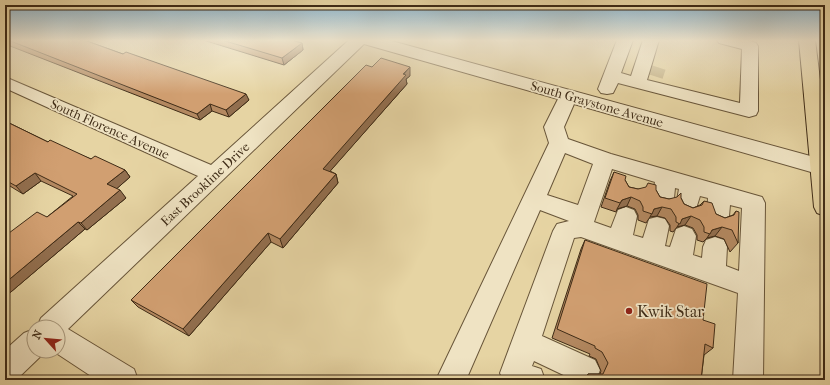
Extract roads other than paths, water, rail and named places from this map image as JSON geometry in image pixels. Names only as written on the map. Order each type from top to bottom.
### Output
[{"type":"main road","points":[[809,58],[823,167],[825,207]]},
{"type":"street","name":"East Brookline Drive","points":[[60,319],[340,58]]},
{"type":"street","name":"South Graystone Avenue","points":[[432,58],[823,167]]},
{"type":"street","points":[[601,105],[618,58]]},
{"type":"street","points":[[649,74],[650,58]]},
{"type":"street","points":[[611,76],[649,74],[749,111],[750,58]]},
{"type":"street","name":"South Florence Avenue","points":[[5,82],[215,175]]},
{"type":"street","points":[[451,380],[559,144],[554,127],[568,96]]},
{"type":"street","points":[[559,144],[606,160],[636,179],[664,188],[689,195],[720,193],[754,203],[748,380]]},
{"type":"street","points":[[523,376],[525,343],[565,231],[583,222],[606,160]]},
{"type":"street","points":[[718,216],[720,193]]},
{"type":"street","points":[[534,199],[620,241],[751,286]]},
{"type":"street","points":[[620,241],[626,216]]},
{"type":"street","points":[[652,252],[657,226]]},
{"type":"street","points":[[680,261],[684,236]]},
{"type":"street","points":[[712,273],[715,247]]},
{"type":"street","points":[[66,343],[123,380]]},
{"type":"street","points":[[525,343],[585,370]]},
{"type":"street","points":[[5,370],[26,350]]},
{"type":"tunnel","points":[[654,76],[657,67]]},
{"type":"place","name":"Kwik Star","points":[[629,311]]}]
